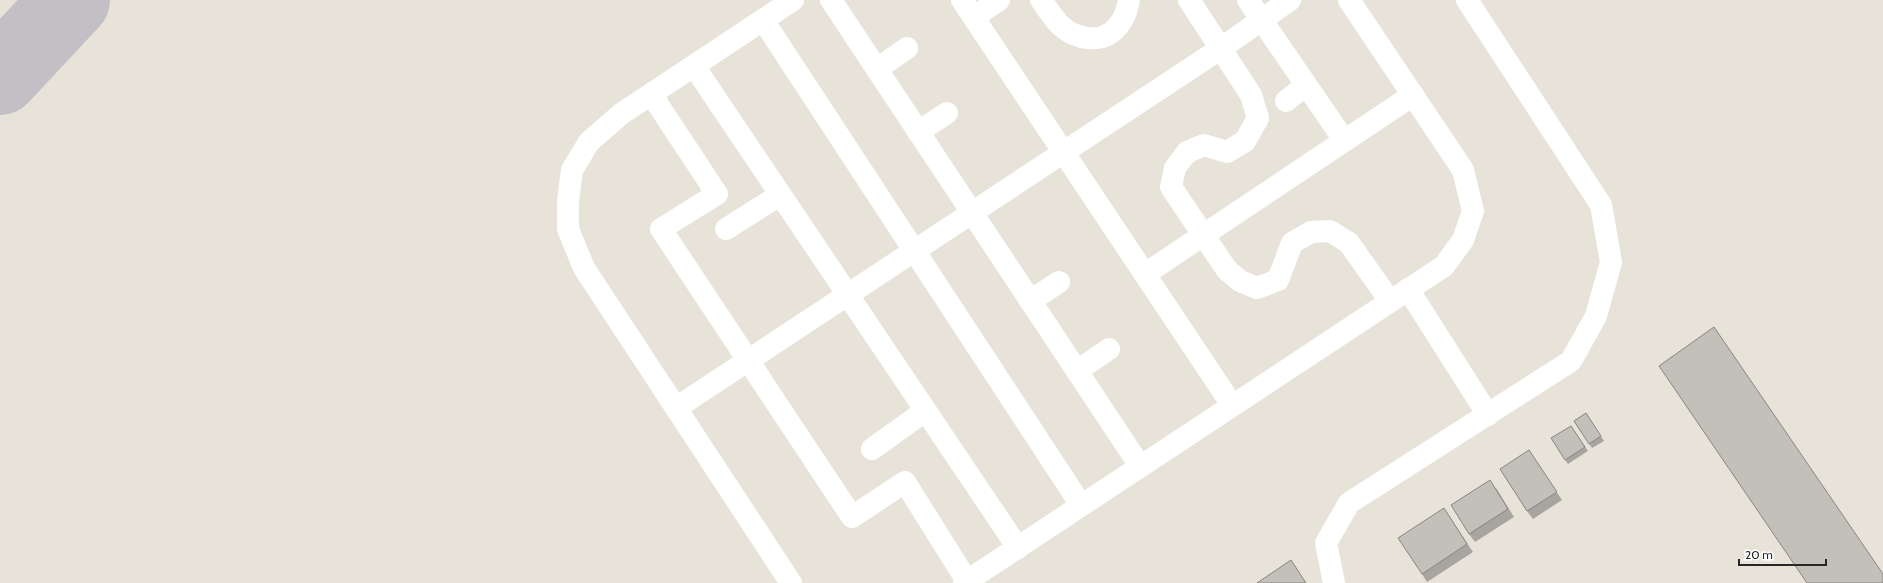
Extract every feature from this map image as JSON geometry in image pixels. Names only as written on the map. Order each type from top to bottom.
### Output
[{"type":"lane","points":[[791,583],[584,268],[568,229],[568,201],[572,170],[589,142],[621,114],[793,0]]},
{"type":"lane","points":[[831,0],[1140,466]]},
{"type":"lane","points":[[999,0],[968,9],[1232,405]]},
{"type":"lane","points":[[1041,0],[1060,26],[1083,39],[1102,38],[1118,27],[1126,14],[1129,0]]},
{"type":"lane","points":[[1189,0],[1251,95],[1258,118],[1245,141],[1227,152],[1204,145],[1186,152],[1175,168],[1171,187],[1227,270],[1240,281],[1257,288],[1278,280],[1292,244],[1311,232],[1330,231],[1349,242],[1399,295],[1488,415]]},
{"type":"lane","points":[[1248,0],[1344,140]]},
{"type":"lane","points":[[676,408],[1220,49],[1290,0]]},
{"type":"lane","points":[[651,94],[717,194],[661,229],[852,517],[905,482],[966,582],[1444,266],[1463,240],[1473,211],[1463,170],[1349,0]]},
{"type":"lane","points":[[1334,583],[1326,542],[1348,503],[1571,361],[1596,316],[1611,262],[1601,205],[1466,0]]},
{"type":"lane","points":[[762,20],[1081,505]]},
{"type":"lane","points":[[877,69],[907,48]]},
{"type":"lane","points":[[694,66],[1018,548]]},
{"type":"lane","points":[[1286,101],[1306,86]]},
{"type":"lane","points":[[1145,274],[1413,94]]},
{"type":"lane","points":[[918,132],[947,113]]},
{"type":"lane","points":[[726,228],[780,195]]},
{"type":"lane","points":[[1030,301],[1059,282]]},
{"type":"lane","points":[[1076,371],[1109,349]]},
{"type":"lane","points":[[872,449],[925,411]]},
{"type":"building","points":[[1714,327],[1883,574],[1883,583],[1807,583],[1659,366]]},
{"type":"building","points":[[1586,413],[1601,436],[1589,444],[1574,421]]},
{"type":"building","points":[[1571,426],[1585,447],[1565,460],[1551,438]]},
{"type":"building","points":[[1529,450],[1557,492],[1527,511],[1500,469]]},
{"type":"building","points":[[1490,480],[1508,509],[1469,534],[1451,505]]},
{"type":"building","points":[[1444,508],[1467,544],[1422,574],[1398,538]]},
{"type":"building","points":[[1291,560],[1306,583],[1257,583]]},
{"type":"taxiway","points":[[0,76],[71,0]]}]
